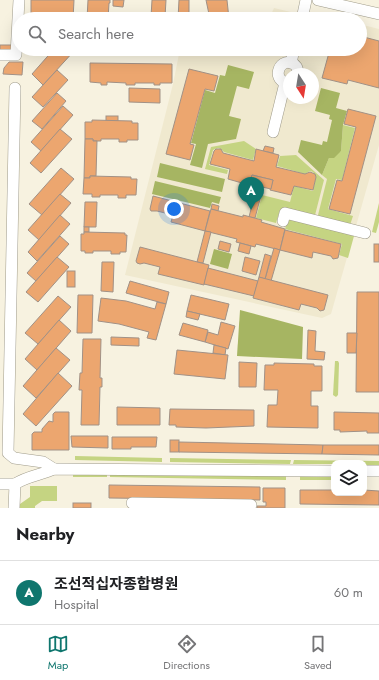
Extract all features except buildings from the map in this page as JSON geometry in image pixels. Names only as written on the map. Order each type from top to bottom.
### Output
[{"type":"street","points":[[18,12],[19,0]]},
{"type":"street","points":[[303,12],[306,0]]},
{"type":"street","points":[[318,0],[379,14]]},
{"type":"street","points":[[0,55],[12,55]]},
{"type":"street","points":[[291,63],[292,56]]},
{"type":"street","points":[[283,81],[280,79],[278,73],[278,70],[282,64],[291,63],[296,68]]},
{"type":"street","points":[[15,88],[8,452],[14,458],[43,462],[54,469]]},
{"type":"street","points":[[273,132],[283,97]]},
{"type":"street","points":[[283,221],[285,213],[365,233]]},
{"type":"street","points":[[0,484],[15,484],[22,479],[44,474],[54,469],[331,471]]},
{"type":"street","points":[[367,471],[379,471]]},
{"type":"street","points":[[14,508],[15,484]]},
{"type":"street","points":[[132,503],[197,506],[251,505]]},
{"type":"shaded area","points":[[274,8],[291,12],[272,12]]},
{"type":"shaded area","points":[[367,26],[379,29],[379,145],[331,314],[322,318],[125,275],[173,84],[179,56],[367,56]]},
{"type":"green space","points":[[228,65],[254,72],[249,89],[237,86],[229,116],[241,119],[236,139],[208,144],[202,168],[190,165],[196,144],[191,143],[205,90],[215,93],[220,75],[225,76]]},
{"type":"green space","points":[[321,88],[340,93],[336,108],[347,111],[343,125],[341,151],[334,158],[329,158],[322,175],[298,152],[301,140],[322,145],[323,141],[327,142],[332,120],[329,119],[330,115],[315,111],[317,104],[319,104]]},
{"type":"green space","points":[[343,125],[355,128],[342,180],[336,179],[328,209],[353,216],[349,228],[317,219],[327,179],[322,175],[329,158],[341,151]]},
{"type":"green space","points":[[244,141],[256,149],[253,160],[224,152],[218,148],[213,150],[209,165],[228,170],[227,174],[205,169],[211,147]]},
{"type":"green space","points":[[296,155],[324,180],[314,219],[280,210],[276,223],[256,218],[262,195],[290,202],[294,186],[313,191],[316,177],[313,172],[310,171],[305,174],[277,166],[280,156]]},
{"type":"green space","points":[[160,163],[225,179],[222,192],[157,177]]},
{"type":"green space","points":[[155,181],[221,197],[219,204],[212,202],[210,208],[152,194]]},
{"type":"green space","points":[[379,203],[379,222],[376,233],[372,232]]},
{"type":"green space","points":[[289,217],[354,236],[348,258],[339,255],[342,244],[285,229]]},
{"type":"green space","points":[[214,249],[232,254],[228,269],[210,264]]},
{"type":"green space","points":[[240,310],[303,327],[302,359],[237,356]]},
{"type":"green space","points":[[335,361],[338,361],[339,363],[338,395],[336,397],[333,395]]},
{"type":"green space","points":[[75,456],[162,458],[162,462],[75,460]]},
{"type":"green space","points":[[170,458],[291,460],[290,464],[170,462]]},
{"type":"green space","points":[[294,460],[331,460],[331,464],[293,464]]},
{"type":"green space","points":[[367,461],[379,461],[379,465],[367,465]]},
{"type":"green space","points":[[73,473],[107,474],[107,477],[73,477]]},
{"type":"green space","points":[[110,474],[286,476],[286,480],[110,477]]},
{"type":"green space","points":[[300,476],[331,477],[331,480],[300,480]]},
{"type":"green space","points":[[30,486],[57,486],[57,501],[42,501],[35,506],[35,508],[20,508],[20,504],[30,497]]},
{"type":"place","name":"조선적십자종합병원","points":[[251,210]]}]
